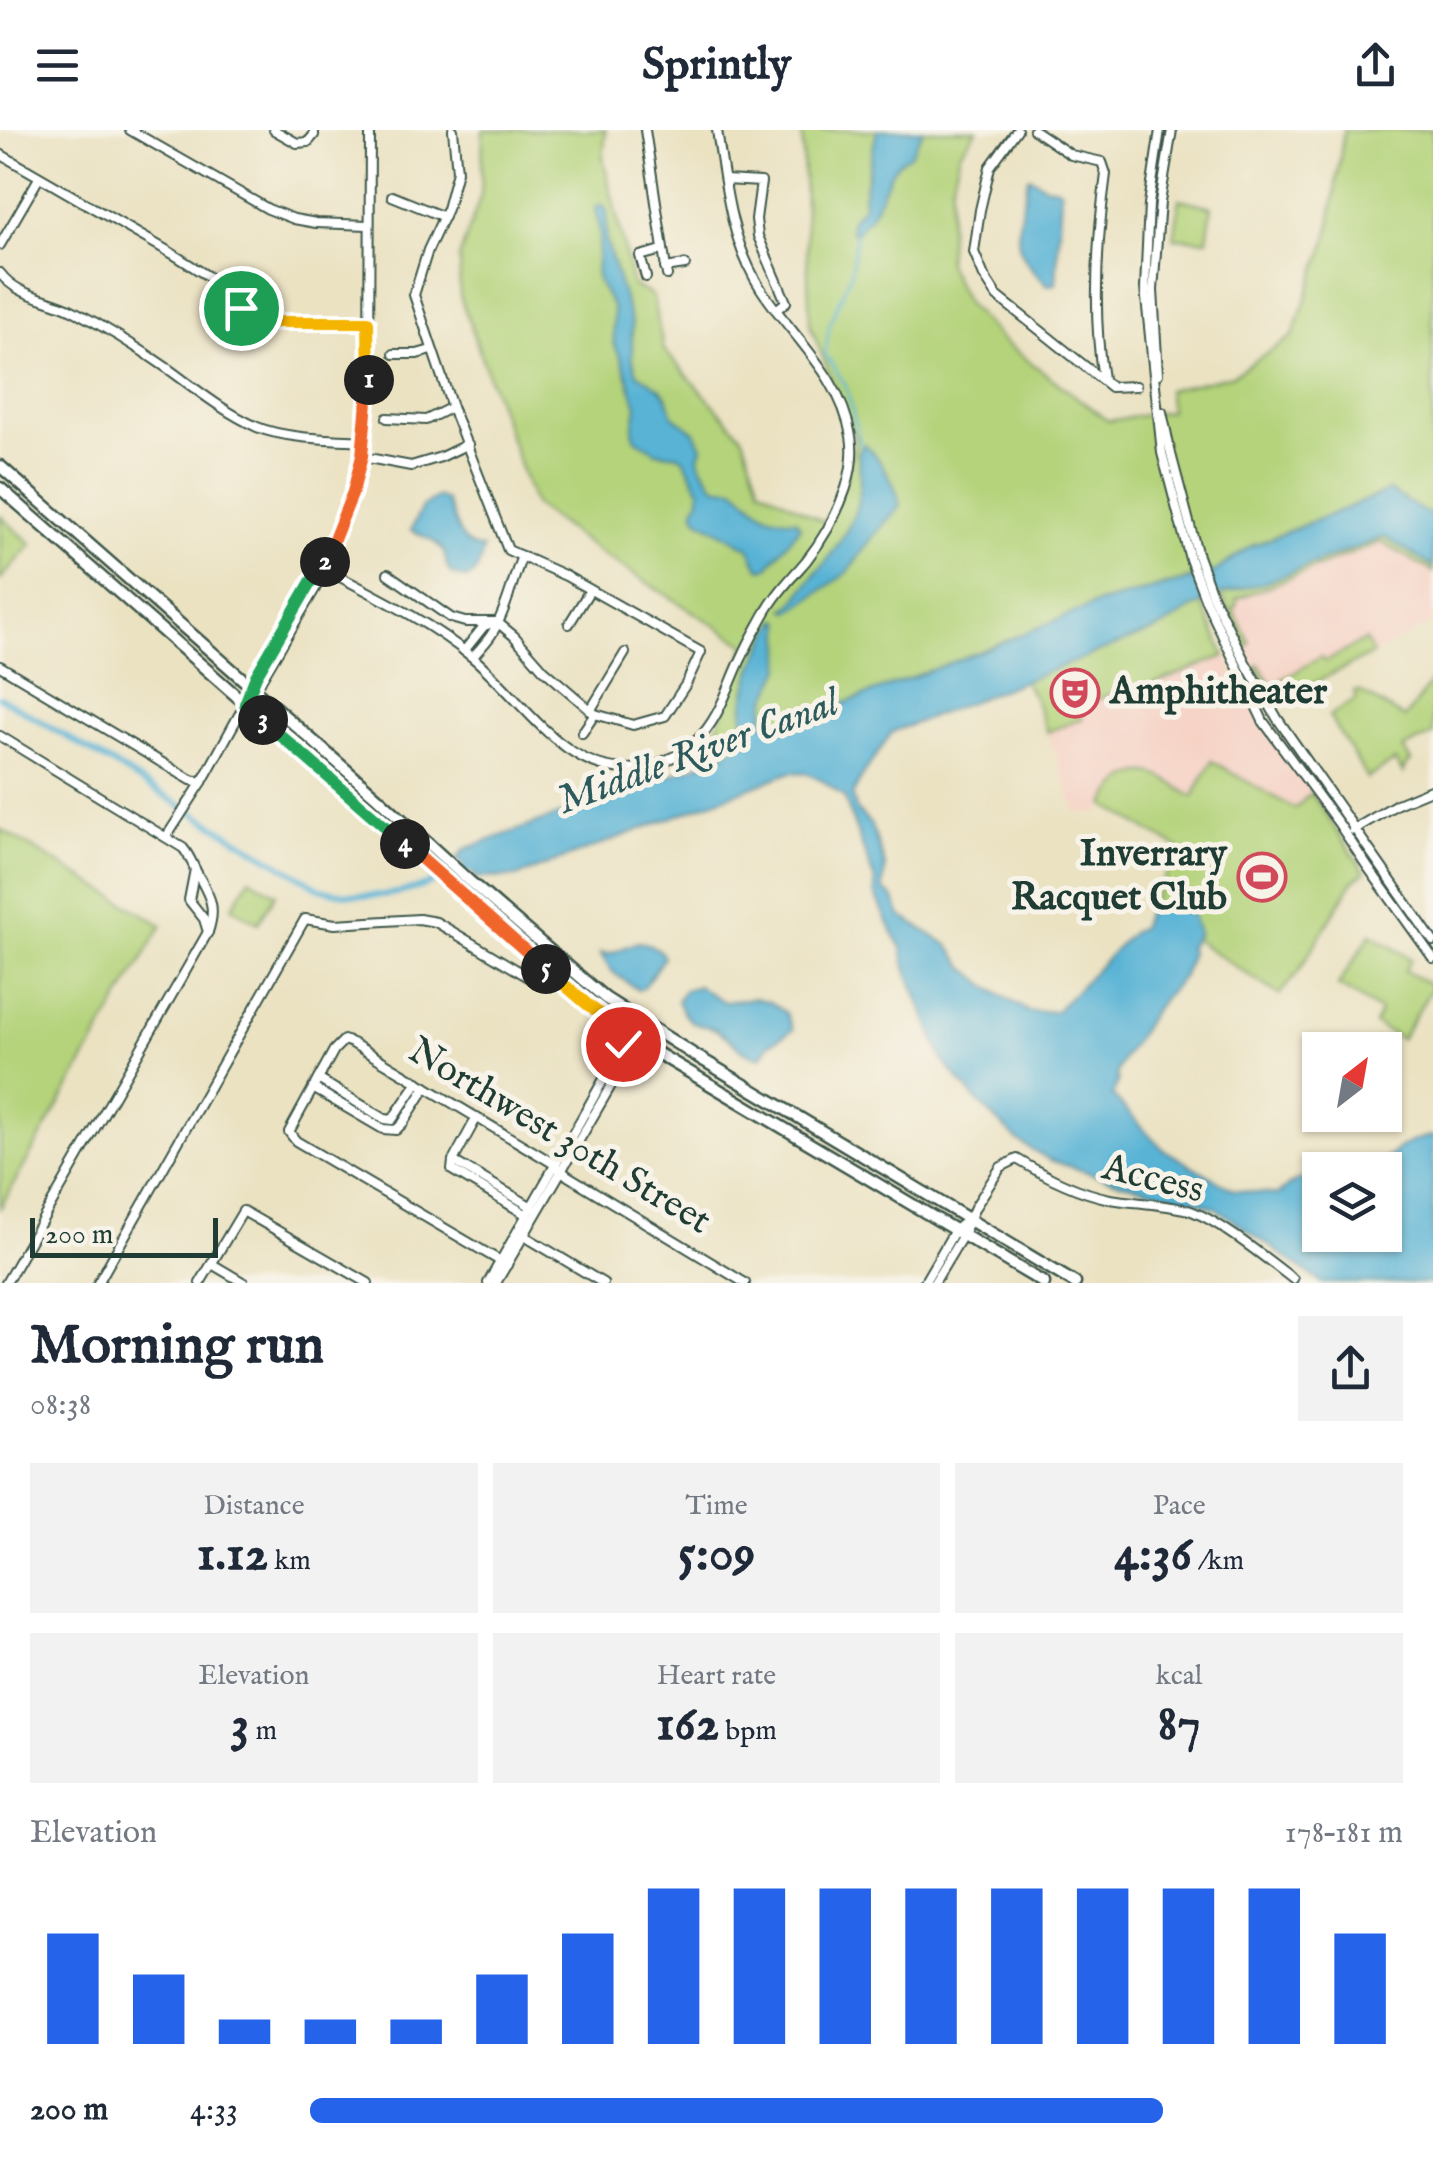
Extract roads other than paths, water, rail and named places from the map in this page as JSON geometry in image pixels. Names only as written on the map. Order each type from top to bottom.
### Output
[{"type":"main road","points":[[0,466],[590,986],[623,1011],[1075,1283]]},
{"type":"main road","points":[[0,485],[22,486]]},
{"type":"main road","points":[[0,485],[588,1005],[633,1038],[1044,1283]]},
{"type":"main road","points":[[98,574],[126,577]]},
{"type":"main road","points":[[112,586],[140,589]]},
{"type":"main road","points":[[349,795],[369,801],[377,797]]},
{"type":"main road","points":[[774,1122],[803,1121]]},
{"type":"main road","points":[[799,1138],[804,1132],[821,1132]]},
{"type":"street","points":[[130,130],[268,209],[316,223],[368,225]]},
{"type":"street","points":[[274,130],[297,143],[308,142],[314,130]]},
{"type":"street","points":[[167,836],[202,782],[256,676],[322,568],[353,492],[362,456],[369,382],[370,130]]},
{"type":"street","points":[[388,574],[451,618],[498,622],[592,712],[633,725],[665,716],[701,652],[508,550],[414,295],[444,216],[456,171],[453,130]]},
{"type":"street","points":[[644,130],[666,271],[685,265]]},
{"type":"street","points":[[322,568],[406,612],[473,657],[554,736],[585,760],[606,766],[642,768],[683,753],[700,738],[713,720],[770,604],[836,516],[850,470],[852,439],[844,408],[822,366],[776,310],[746,263],[735,231],[717,130]]},
{"type":"street","points":[[1017,130],[990,168],[980,210],[974,252],[984,276],[997,296],[1111,387],[1136,386]]},
{"type":"street","points":[[1034,130],[1071,154],[1102,162],[1106,174],[1097,278],[1099,356],[1104,379]]},
{"type":"street","points":[[1160,130],[1149,204],[1144,288],[1162,453],[1176,515],[1210,599],[1277,718],[1433,958]]},
{"type":"street","points":[[1172,130],[1160,202],[1153,290],[1164,423],[1200,574]]},
{"type":"street","points":[[0,154],[218,282],[241,308],[271,322],[368,322]]},
{"type":"street","points":[[0,245],[39,178]]},
{"type":"street","points":[[725,180],[761,182],[758,236],[786,302],[776,310]]},
{"type":"street","points":[[392,196],[444,216]]},
{"type":"street","points":[[646,278],[640,256],[662,250]]},
{"type":"street","points":[[0,273],[8,283],[30,295],[53,301],[111,331],[228,412],[262,429],[364,441]]},
{"type":"street","points":[[394,354],[432,350]]},
{"type":"street","points":[[1080,361],[1099,356]]},
{"type":"street","points":[[388,418],[426,420],[452,406]]},
{"type":"street","points":[[362,456],[410,466],[468,444]]},
{"type":"street","points":[[473,657],[494,632],[522,556]]},
{"type":"street","points":[[569,624],[590,590]]},
{"type":"street","points":[[464,651],[484,626],[498,622]]},
{"type":"street","points":[[582,733],[625,653]]},
{"type":"street","points":[[0,666],[191,780],[202,782]]},
{"type":"street","points":[[0,736],[183,848],[208,890],[213,916],[208,932],[6,1283]]},
{"type":"street","points":[[1350,832],[1397,804],[1433,789]]},
{"type":"street","points":[[1350,832],[1433,941]]},
{"type":"street","points":[[195,870],[189,900],[204,919],[208,932]]},
{"type":"street","points":[[191,889],[198,906],[210,900]]},
{"type":"street","points":[[98,1283],[305,919],[336,924],[436,922],[542,985]]},
{"type":"street","points":[[500,960],[514,940]]},
{"type":"street","points":[[488,1283],[521,1234],[633,1038]]},
{"type":"street","name":"Northwest 30th Street","points":[[316,1084],[334,1050],[344,1040],[352,1043],[746,1283]]},
{"type":"street","points":[[422,1084],[403,1123],[383,1128],[316,1084],[289,1132],[296,1141],[503,1263]]},
{"type":"street","points":[[476,1117],[453,1161],[530,1211]]},
{"type":"street","name":"Access","points":[[968,1219],[1001,1166],[1017,1159],[1044,1176],[1108,1198],[1191,1211],[1212,1221],[1290,1282]]},
{"type":"street","points":[[521,1234],[530,1211],[558,1168]]},
{"type":"street","points":[[200,1283],[243,1211],[368,1283]]},
{"type":"street","points":[[927,1282],[968,1219]]},
{"type":"street","points":[[521,1234],[603,1283]]},
{"type":"street","points":[[496,1283],[503,1263]]},
{"type":"street","points":[[212,1264],[244,1283]]},
{"type":"street","points":[[346,1283],[352,1273]]},
{"type":"water","points":[[877,130],[923,130],[911,154],[892,171],[871,215],[856,233],[851,232],[852,219],[864,203]]},
{"type":"water","points":[[1031,177],[1061,191],[1056,284],[1048,285],[1034,271],[1020,248],[1019,224]]},
{"type":"water","points":[[599,205],[607,211],[606,240],[632,325],[632,357],[637,373],[661,389],[673,416],[695,432],[702,447],[701,465],[713,484],[734,488],[766,514],[796,520],[800,527],[768,567],[762,569],[749,548],[698,519],[694,511],[700,490],[684,459],[656,452],[636,439],[633,431],[637,406],[614,345],[613,308],[596,271]]},
{"type":"water","points":[[865,444],[887,473],[900,506],[847,573],[790,612],[786,609],[822,567],[854,514],[860,487],[858,452]]},
{"type":"water","points":[[1389,491],[1433,517],[1433,567],[1384,537],[1263,583],[1212,597],[1158,629],[892,732],[852,796],[856,809],[871,825],[885,865],[883,889],[893,897],[901,916],[948,945],[965,967],[991,989],[1029,1012],[1056,1011],[1141,927],[1147,911],[1180,905],[1192,915],[1198,933],[1188,948],[1191,953],[1183,976],[1153,1011],[1123,1059],[1112,1095],[1163,1149],[1234,1190],[1277,1195],[1302,1180],[1302,1252],[1402,1252],[1402,1152],[1395,1152],[1433,1136],[1433,1283],[1322,1283],[1216,1208],[1050,1160],[1018,1141],[944,1062],[906,968],[902,948],[875,893],[875,881],[844,797],[806,773],[791,772],[516,877],[478,878],[457,859],[465,849],[717,758],[741,744],[746,738],[744,707],[750,676],[778,619],[782,621],[782,668],[765,703],[763,722],[771,728],[780,728],[1096,604],[1204,576],[1249,547]]},
{"type":"water","points":[[438,497],[446,500],[468,544],[483,548],[479,565],[467,579],[451,573],[444,551],[433,541],[411,530],[422,507]]},
{"type":"water","points":[[638,942],[653,946],[664,957],[638,990],[611,971],[600,953],[609,954]]},
{"type":"water","points":[[698,986],[724,1002],[754,998],[770,1002],[786,1013],[793,1030],[769,1044],[761,1057],[747,1053],[720,1032],[696,1024],[684,1014],[677,1001],[684,990]]},
{"type":"waterway","points":[[856,233],[851,273],[830,323],[825,354],[846,386],[861,446]]},
{"type":"waterway","name":"Middle River Canal","points":[[0,697],[319,888],[362,896],[381,895],[417,888],[475,867]]},
{"type":"place","name":"Amphitheater","points":[[1075,693]]},
{"type":"place","name":"Inverrary Racquet Club","points":[[1262,877]]}]
